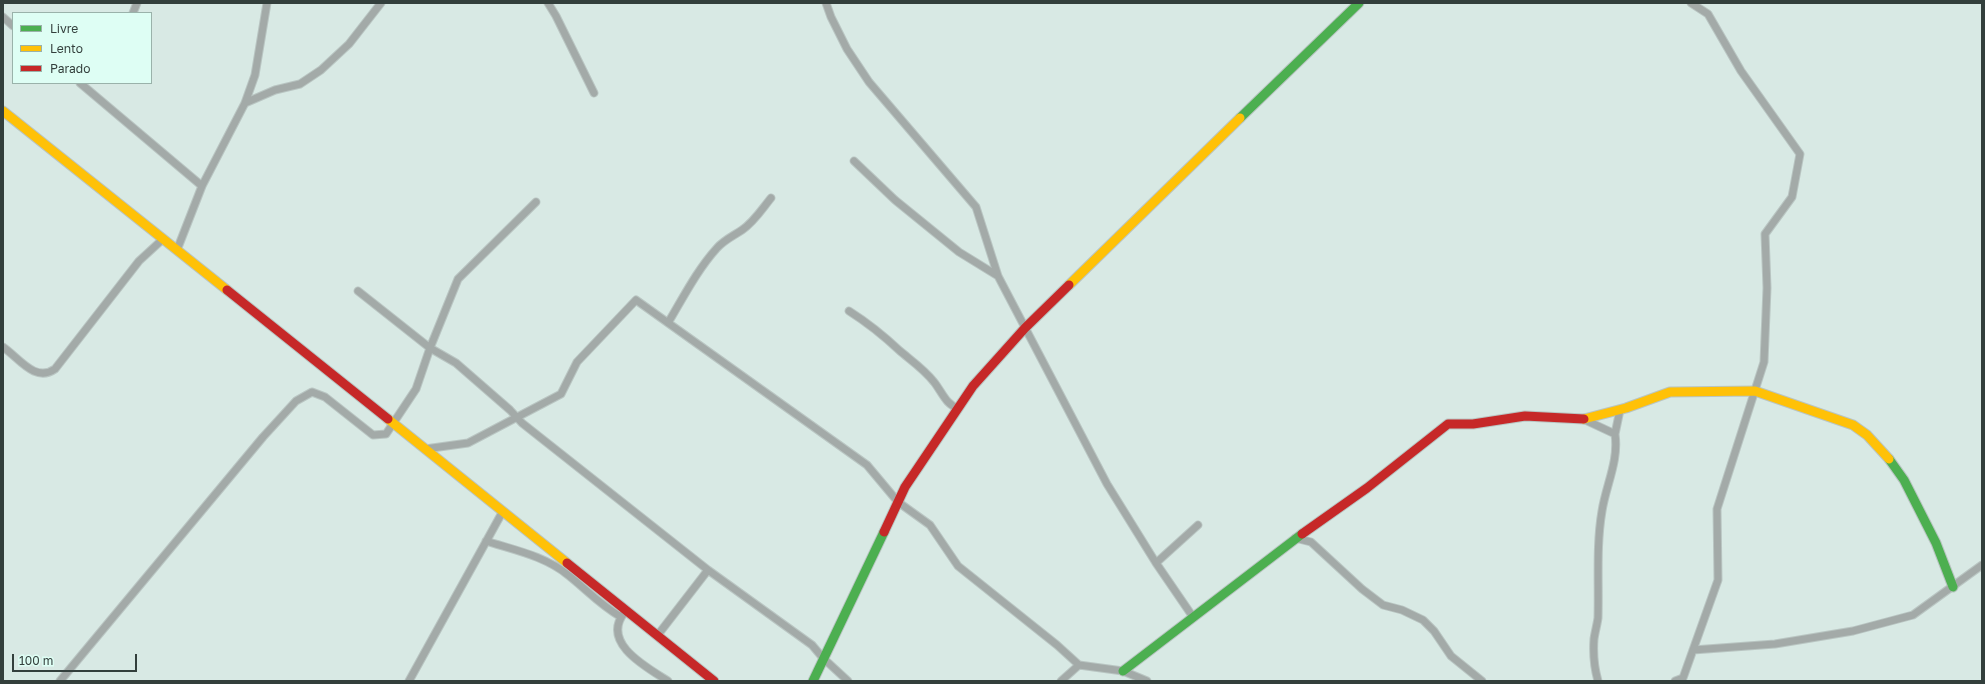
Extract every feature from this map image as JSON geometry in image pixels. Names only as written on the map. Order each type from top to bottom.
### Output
[{"type":"main road","points":[[813,681],[905,486],[973,386],[1025,328],[1359,3]]},
{"type":"main road","points":[[3,111],[503,511],[623,614],[657,636],[714,681]]},
{"type":"main road","points":[[1123,671],[1295,538],[1349,499],[1367,488],[1448,424],[1473,424],[1525,416],[1583,419],[1620,410],[1670,392],[1755,391],[1853,425],[1867,435],[1893,463],[1904,480],[1936,543],[1953,587]]},
{"type":"street","points":[[177,250],[202,186],[245,103],[255,75],[267,3]]},
{"type":"street","points":[[245,103],[275,90],[300,84],[321,70],[349,44],[381,3]]},
{"type":"street","points":[[548,3],[556,16],[594,93]]},
{"type":"street","points":[[826,3],[831,17],[847,49],[869,82],[976,207],[998,276],[1107,484],[1156,563],[1194,617]]},
{"type":"street","points":[[1675,681],[1682,680],[1718,580],[1718,509],[1764,362],[1767,288],[1766,234],[1792,197],[1800,154],[1741,71],[1708,14],[1691,3]]},
{"type":"street","points":[[3,18],[12,25]]},
{"type":"street","points":[[88,86],[202,186]]},
{"type":"street","points":[[854,162],[895,200],[958,252],[998,276]]},
{"type":"street","points":[[668,323],[698,273],[717,248],[727,238],[742,230],[752,221],[771,198]]},
{"type":"street","points":[[60,681],[263,437],[296,401],[312,392],[325,396],[373,435],[386,434],[416,389],[430,348],[458,279],[536,202]]},
{"type":"street","points":[[3,347],[33,371],[40,374],[48,374],[55,369],[140,261],[163,239]]},
{"type":"street","points":[[358,290],[430,348],[456,363],[522,423],[708,570],[812,646],[848,681]]},
{"type":"street","points":[[425,449],[468,444],[561,394],[577,362],[636,300],[867,465],[898,502],[930,525],[958,566],[1079,665],[1123,671],[1147,681]]},
{"type":"street","points":[[849,311],[882,334],[916,364],[933,380],[952,407],[958,408]]},
{"type":"street","points":[[1598,681],[1594,661],[1594,647],[1598,620],[1599,534],[1605,497],[1613,470],[1620,410]]},
{"type":"street","points":[[1583,419],[1616,434]]},
{"type":"street","points":[[409,681],[503,511]]},
{"type":"street","points":[[1156,563],[1198,525]]},
{"type":"street","points":[[1295,538],[1311,542],[1362,589],[1383,605],[1402,610],[1423,620],[1434,631],[1451,656],[1482,681]]},
{"type":"street","points":[[486,542],[540,557],[568,574],[605,608],[623,614],[617,622],[617,638],[635,660],[668,681]]},
{"type":"street","points":[[1693,650],[1774,644],[1853,631],[1913,616],[1953,587],[1960,579],[1982,565]]},
{"type":"street","points":[[657,636],[708,570]]},
{"type":"street","points":[[1061,681],[1079,665]]},
{"type":"traffic: fast","points":[[1240,118],[1359,3]]},
{"type":"traffic: fast","points":[[1889,459],[1904,480],[1936,543],[1953,587]]},
{"type":"traffic: fast","points":[[813,681],[884,532]]},
{"type":"traffic: fast","points":[[1123,671],[1302,534]]},
{"type":"traffic: slow","points":[[3,111],[227,290]]},
{"type":"traffic: slow","points":[[1069,285],[1240,118]]},
{"type":"traffic: slow","points":[[1584,419],[1626,408],[1670,392],[1755,391],[1853,425],[1867,435],[1889,459]]},
{"type":"traffic: slow","points":[[388,419],[567,563]]},
{"type":"traffic: jam","points":[[884,532],[905,487],[973,386],[1025,328],[1069,285]]},
{"type":"traffic: jam","points":[[227,290],[388,419]]},
{"type":"traffic: jam","points":[[1302,534],[1367,488],[1448,424],[1473,424],[1525,416],[1584,419]]},
{"type":"traffic: jam","points":[[567,563],[714,681]]}]
